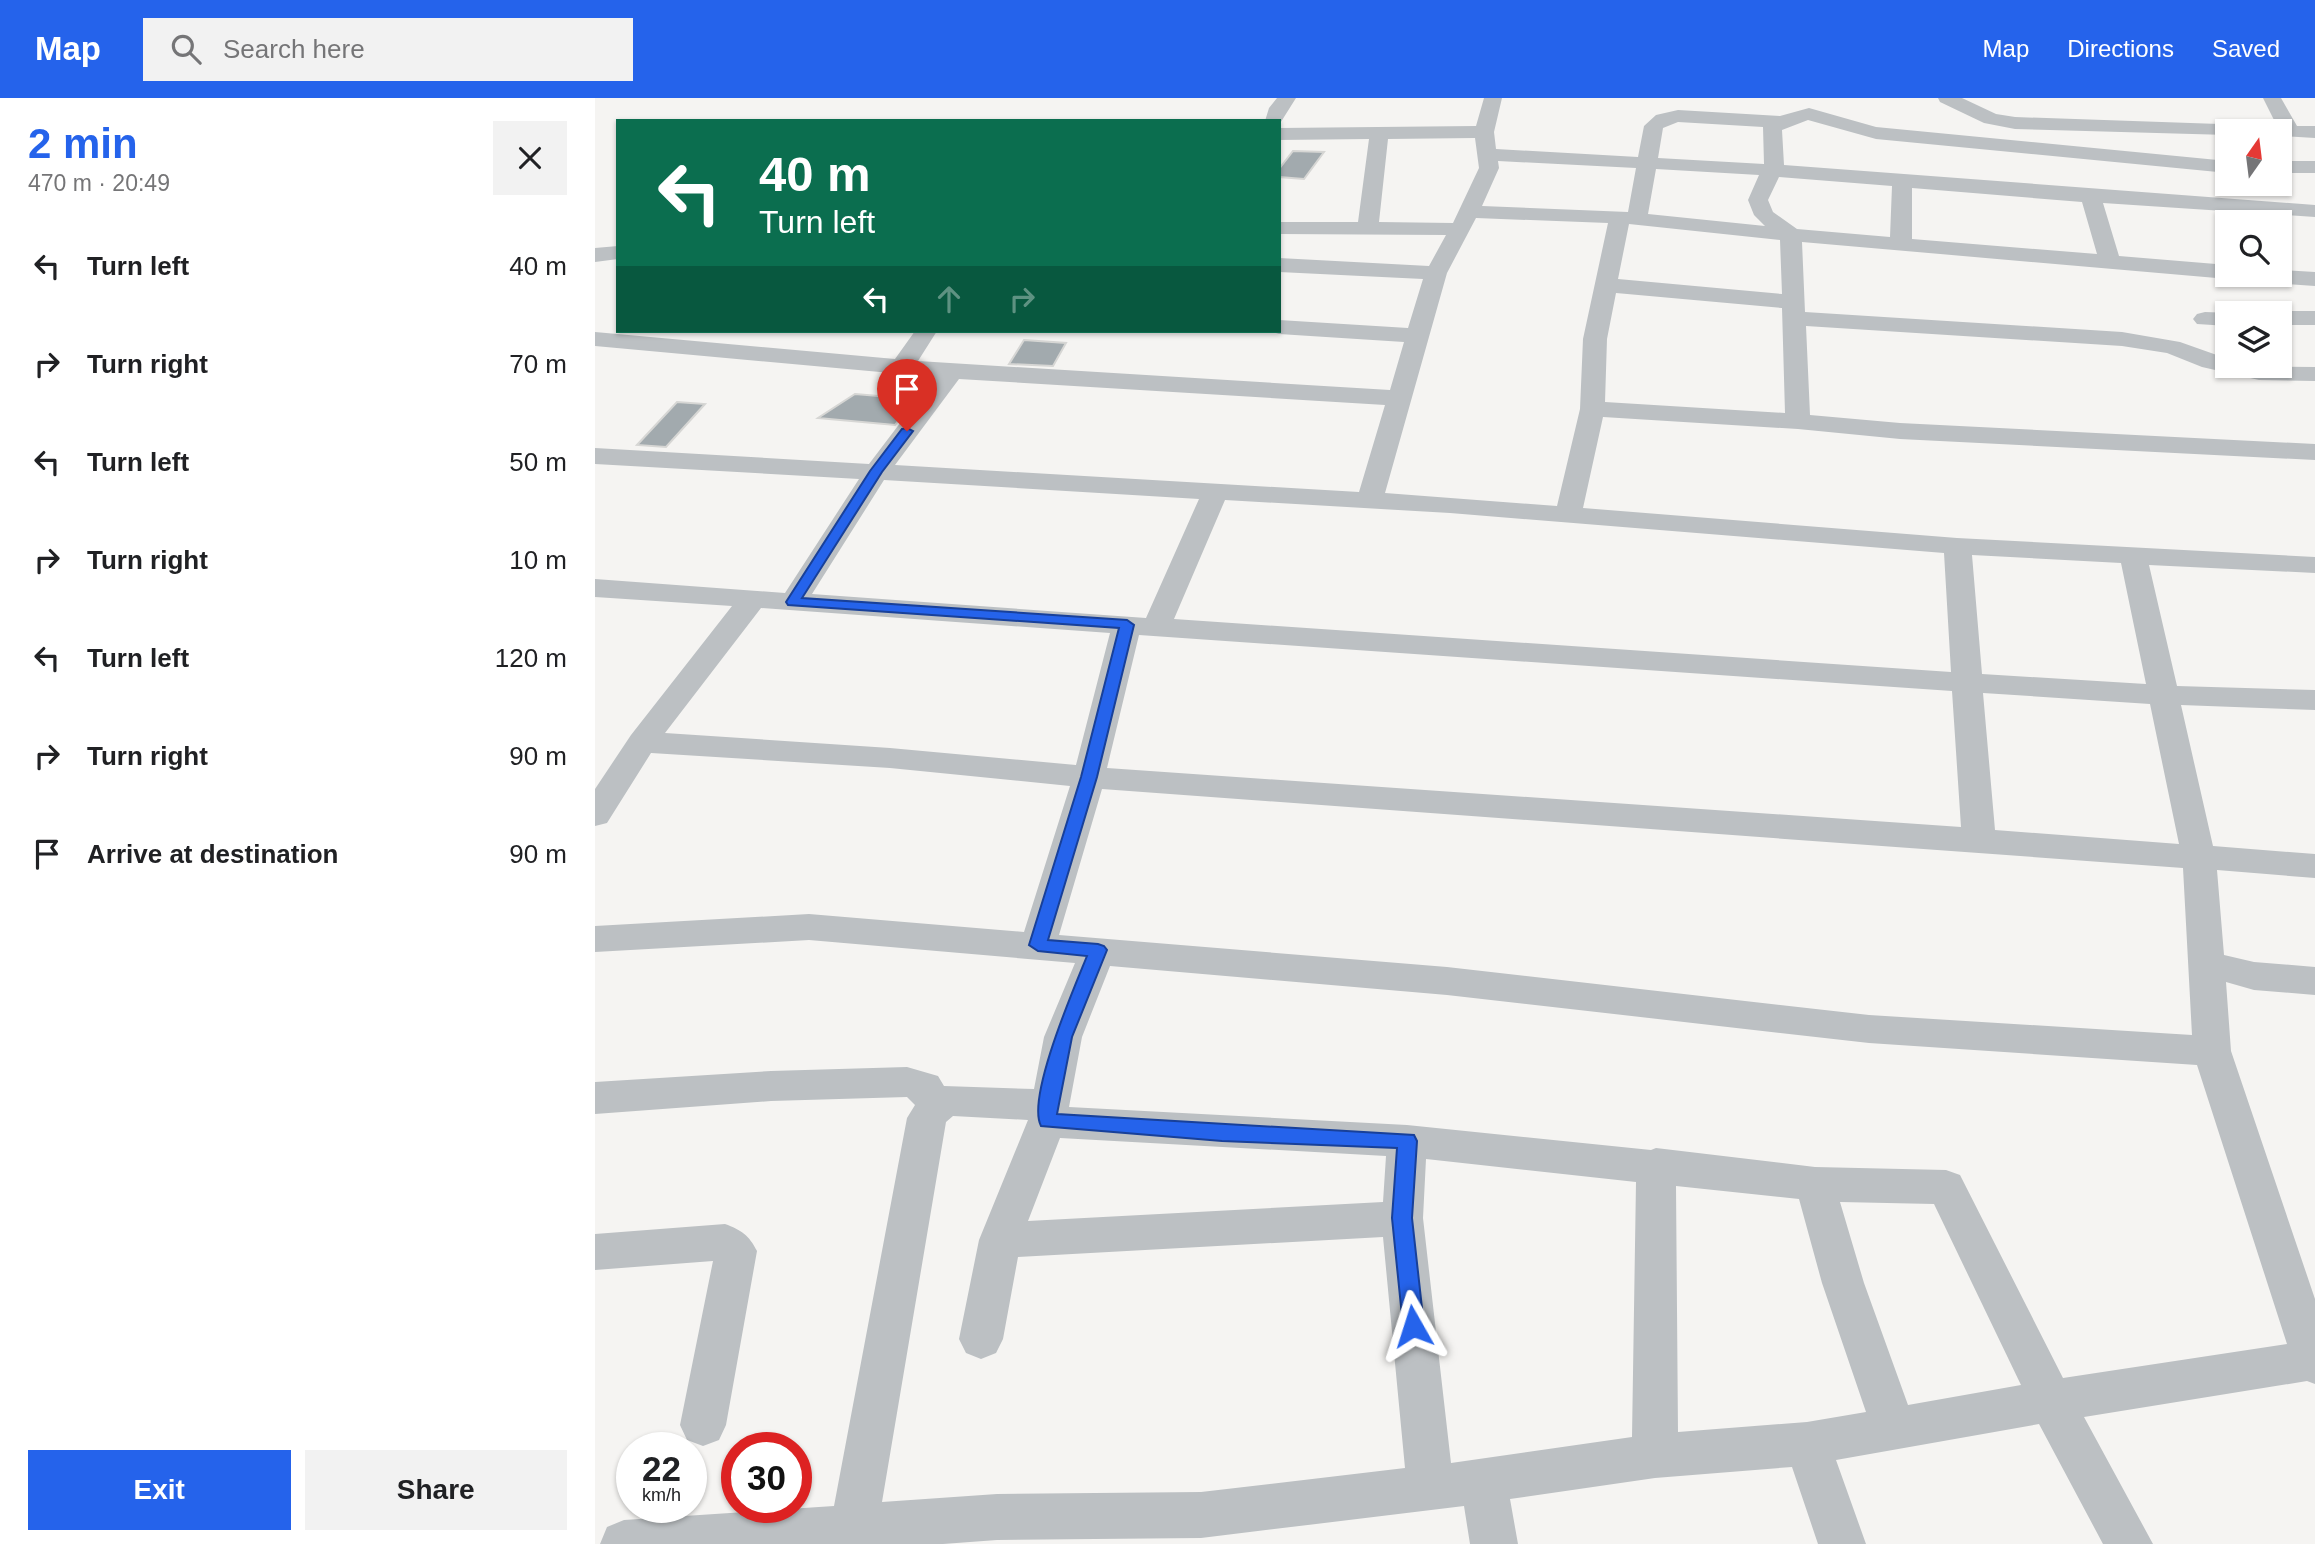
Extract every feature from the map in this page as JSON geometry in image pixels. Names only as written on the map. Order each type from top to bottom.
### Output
[{"type":"street","points":[[1275,119],[1278,108],[1287,98]]},
{"type":"street","points":[[1370,500],[1436,273],[1489,168],[1483,132],[1493,98]]},
{"type":"street","points":[[1947,98],[1991,119],[2015,123],[2215,129]]},
{"type":"street","points":[[2272,98],[2285,119]]},
{"type":"street","points":[[1791,235],[1764,215],[1758,200],[1775,162],[1772,128],[1810,106],[1847,127],[1876,133],[2215,166]]},
{"type":"street","points":[[1567,515],[1592,409],[1595,339],[1605,285],[1647,163],[1654,126],[1663,119],[1678,116],[1781,122]]},
{"type":"street","points":[[2293,131],[2315,132]]},
{"type":"street","points":[[1281,134],[1483,132]]},
{"type":"street","points":[[1368,228],[1379,133]]},
{"type":"street","points":[[2063,152],[2110,261]]},
{"type":"street","points":[[1487,154],[1771,170],[2084,196],[2315,211]]},
{"type":"street","points":[[2293,167],[2315,167]]},
{"type":"street","points":[[1901,243],[1902,181]]},
{"type":"street","points":[[2249,196],[2254,208]]},
{"type":"street","points":[[1281,228],[1368,228],[1465,220],[1629,218],[1791,235],[2215,271]]},
{"type":"street","points":[[1791,235],[1798,421]]},
{"type":"street","points":[[595,254],[616,252]]},
{"type":"street","points":[[1281,265],[1436,273]]},
{"type":"street","points":[[2292,277],[2315,279]]},
{"type":"street","points":[[1605,285],[1795,310],[2172,346],[2210,362],[2259,373],[2315,374]]},
{"type":"street","points":[[2292,318],[2315,318]]},
{"type":"street","points":[[1281,327],[1419,336]]},
{"type":"street","points":[[902,366],[925,333]]},
{"type":"street","points":[[595,339],[952,371],[1399,398]]},
{"type":"street","points":[[793,602],[877,471],[952,371]]},
{"type":"street","points":[[1592,409],[1798,421],[1900,431],[2315,452]]},
{"type":"street","points":[[601,463],[877,471],[1370,500],[1957,546],[2315,565]]},
{"type":"street","points":[[1038,945],[1089,777],[1142,626],[1216,491]]},
{"type":"street","points":[[1957,546],[1979,841]]},
{"type":"street","points":[[650,1543],[854,1527],[995,1530],[1201,1515],[1430,1488],[1655,1456],[1807,1444],[2051,1401],[2314,1361],[2212,1051],[2199,858],[2133,556]]},
{"type":"street","points":[[595,588],[2164,695],[2315,700]]},
{"type":"street","points":[[595,815],[642,742],[753,599]]},
{"type":"street","points":[[642,742],[890,758],[1089,777],[2315,866]]},
{"type":"street","points":[[595,939],[809,927],[1447,981],[1869,1029],[2212,1051]]},
{"type":"street","points":[[981,1339],[1000,1240],[1048,1113],[1063,1037],[1098,950]]},
{"type":"street","points":[[2206,964],[2254,976],[2314,982]]},
{"type":"street","points":[[595,1098],[771,1086],[907,1082],[924,1087],[936,1106]]},
{"type":"street","points":[[854,1527],[927,1118],[936,1106],[950,1100],[1222,1133],[1407,1141],[1656,1165],[1815,1184],[1946,1186],[2051,1401],[2129,1544]]},
{"type":"street","points":[[1407,1141],[1402,1218],[1430,1488]]},
{"type":"street","points":[[1655,1456],[1656,1165]]},
{"type":"street","points":[[1815,1184],[1843,1283],[1894,1429]]},
{"type":"street","points":[[1000,1240],[1402,1218]]},
{"type":"street","points":[[595,1252],[725,1242],[736,1251],[703,1425]]},
{"type":"street","points":[[1807,1444],[1842,1544]]},
{"type":"street","points":[[1483,1481],[1494,1544]]},
{"type":"building","points":[[1293,151],[1324,152],[1304,179],[1281,177],[1281,166]]},
{"type":"building","points":[[1024,340],[1066,343],[1053,366],[1009,364]]},
{"type":"building","points":[[855,394],[915,399],[895,425],[818,418]]},
{"type":"building","points":[[677,402],[705,404],[666,447],[637,445]]},
{"type":"route","points":[[907,431],[877,471],[793,602],[1127,625],[1089,777],[1038,945],[1098,950],[1063,1037],[1047,1121],[1222,1133],[1407,1141],[1402,1218],[1413,1326]]}]
